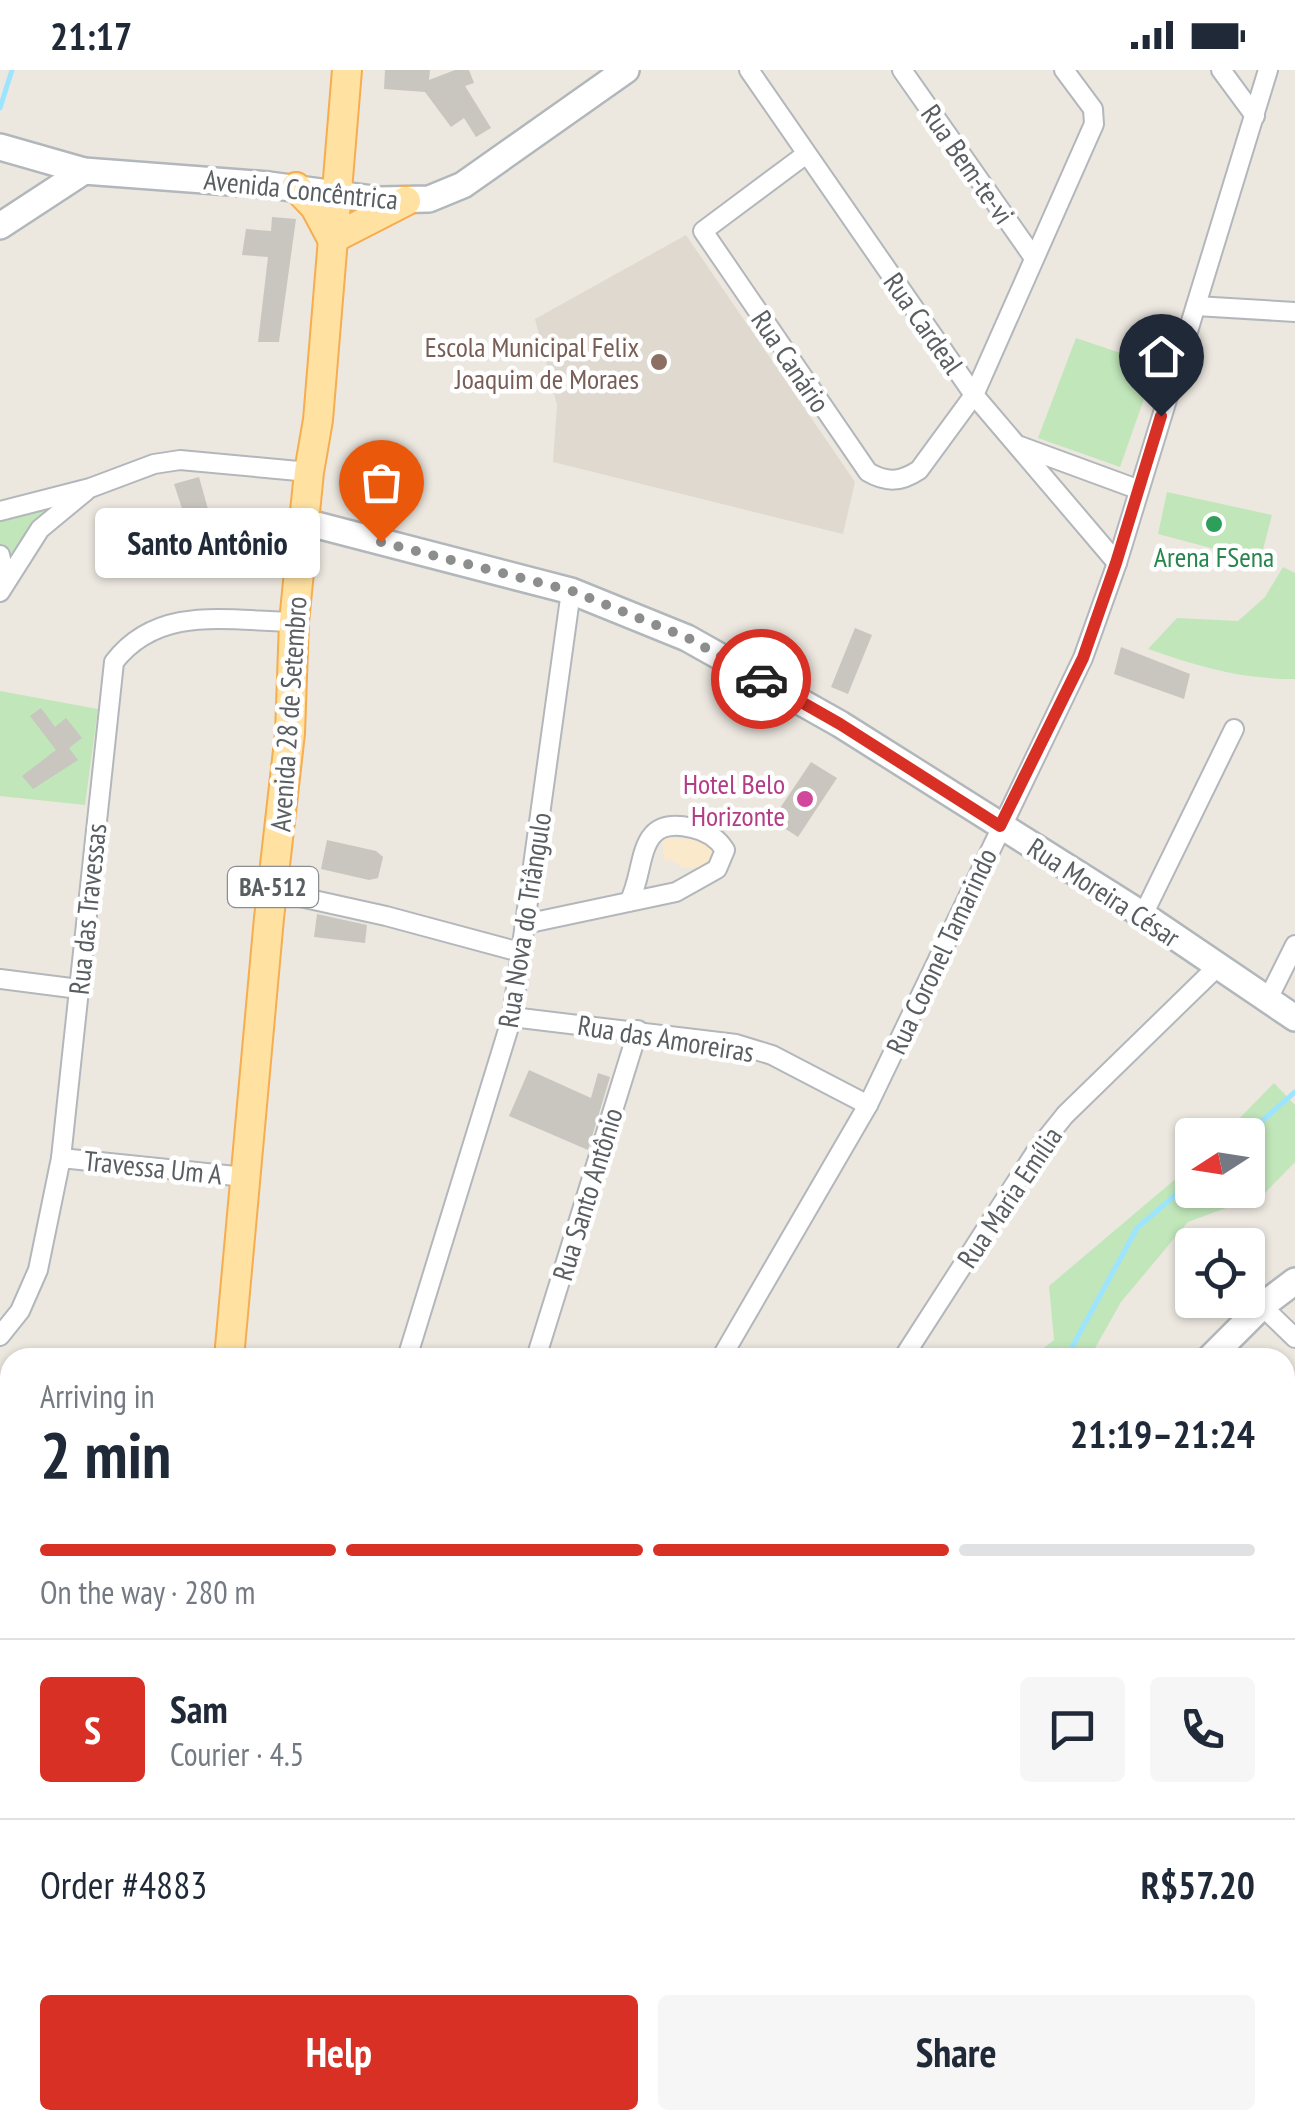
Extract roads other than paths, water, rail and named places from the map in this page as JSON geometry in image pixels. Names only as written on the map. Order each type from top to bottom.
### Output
[{"type":"main road","name":"Avenida 28 de Setembro","points":[[230,1348],[290,732],[294,622],[308,472],[318,420],[347,70]]},
{"type":"main road","points":[[296,187],[315,207],[332,240],[406,202]]},
{"type":"street","name":"Avenida Concêntrica","points":[[0,147],[84,171],[296,187],[406,202],[429,199],[463,186],[626,70]]},
{"type":"street","name":"Rua Cardeal","points":[[749,70],[974,396],[1116,563]]},
{"type":"street","name":"Rua Bem-te-vi","points":[[902,70],[1034,258]]},
{"type":"street","points":[[974,396],[1094,124],[1092,109],[1064,70]]},
{"type":"street","points":[[1221,70],[1256,116]]},
{"type":"street","name":"Rua Coronel Tamarindo","points":[[728,1348],[868,1105],[1083,658],[1268,70]]},
{"type":"street","name":"Rua Canário","points":[[806,155],[703,231],[868,472],[894,482],[919,470],[974,396]]},
{"type":"street","points":[[0,226],[84,171]]},
{"type":"street","points":[[1196,306],[1295,312]]},
{"type":"street","points":[[1017,444],[1137,489]]},
{"type":"street","points":[[0,511],[90,488],[154,464],[180,460],[308,472]]},
{"type":"street","points":[[3,586],[40,529],[90,488]]},
{"type":"street","name":"Rua Moreira César","points":[[305,522],[572,591],[688,638],[840,724],[1143,915],[1295,1018]]},
{"type":"street","points":[[0,555],[3,586]]},
{"type":"street","name":"Rua Nova do Triângulo","points":[[411,1348],[512,1017],[572,591]]},
{"type":"street","name":"Rua das Travessas","points":[[0,1336],[20,1312],[38,1270],[61,1158],[114,662],[128,644],[167,623],[294,622]]},
{"type":"street","points":[[1143,915],[1234,728]]},
{"type":"street","points":[[525,924],[629,902],[676,892],[707,876],[723,859],[725,850],[718,839],[687,826],[659,830],[648,836],[644,844],[636,890],[629,902]]},
{"type":"street","points":[[273,891],[520,952]]},
{"type":"street","points":[[1268,999],[1295,945]]},
{"type":"street","name":"Rua Maria Emília","points":[[908,1348],[1037,1150],[1066,1115],[1218,966]]},
{"type":"street","points":[[0,979],[79,989]]},
{"type":"street","name":"Rua das Amoreiras","points":[[512,1017],[736,1044],[772,1055],[868,1105]]},
{"type":"street","name":"Rua Santo Antônio","points":[[539,1348],[638,1030]]},
{"type":"street","name":"Travessa Um A","points":[[61,1158],[245,1177]]},
{"type":"street","points":[[1265,1304],[1295,1281]]},
{"type":"street","points":[[1265,1309],[1295,1338]]},
{"type":"street","points":[[1220,1348],[1250,1318]]},
{"type":"waterway","points":[[0,108],[12,70]]},
{"type":"waterway","points":[[1265,1118],[1295,1092]]},
{"type":"waterway","points":[[1071,1348],[1137,1228],[1175,1196]]},
{"type":"place","name":"Escola Municipal Felix Joaquim de Moraes","points":[[659,362]]},
{"type":"place","name":"Arena FSena","points":[[1214,524]]},
{"type":"place","name":"Santo Antônio","points":[[381,542]]},
{"type":"place","name":"Hotel Belo Horizonte","points":[[805,799]]}]
